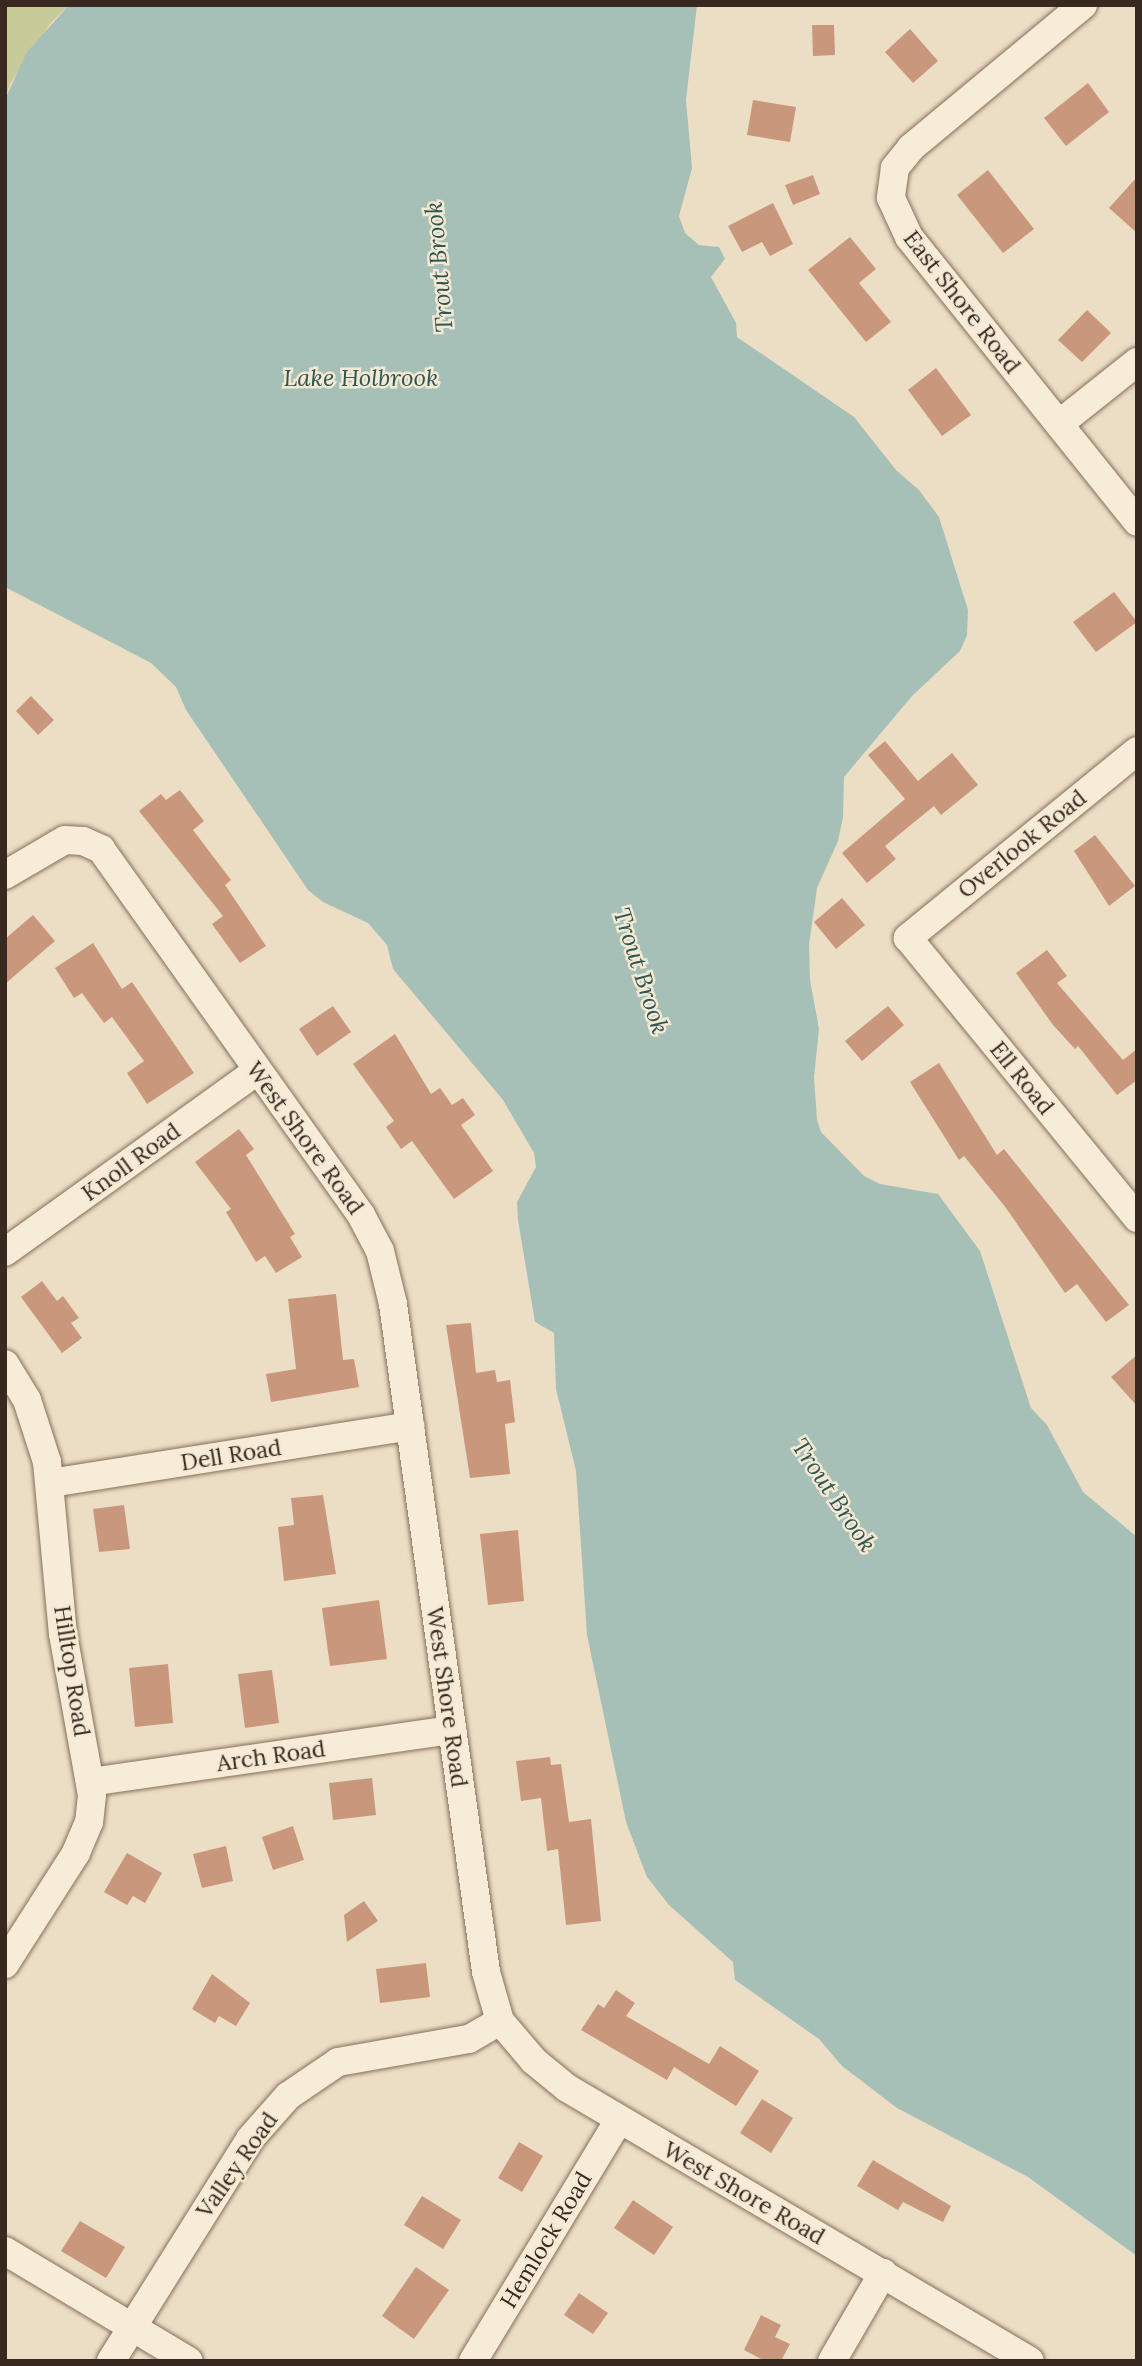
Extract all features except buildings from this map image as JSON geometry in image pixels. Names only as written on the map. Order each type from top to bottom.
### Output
[{"type":"street","name":"East Shore Road","points":[[1083,5],[911,148],[895,168],[891,187],[893,209],[909,237],[1137,522]]},
{"type":"street","points":[[1059,424],[1137,362]]},
{"type":"street","name":"Overlook Road","points":[[908,938],[1137,751]]},
{"type":"street","name":"West Shore Road","points":[[5,875],[54,844],[83,841],[101,849],[118,869],[257,1071],[361,1215],[380,1251],[391,1286],[486,1972],[500,2021],[550,2075],[619,2120],[1030,2361]]},
{"type":"street","name":"Ell Road","points":[[908,938],[1137,1218]]},
{"type":"street","name":"Knoll Road","points":[[5,1252],[257,1071]]},
{"type":"street","name":"Hilltop Road","points":[[5,1364],[35,1418],[51,1483],[62,1634],[90,1782],[89,1822],[76,1853],[5,1964]]},
{"type":"street","name":"Dell Road","points":[[51,1483],[411,1426]]},
{"type":"street","name":"Arch Road","points":[[90,1782],[452,1730]]},
{"type":"street","name":"Valley Road","points":[[111,2361],[250,2139],[299,2087],[352,2057],[469,2039],[500,2021]]},
{"type":"street","name":"Hemlock Road","points":[[472,2361],[619,2120]]},
{"type":"street","points":[[5,2251],[189,2361]]},
{"type":"street","points":[[832,2361],[883,2273]]},
{"type":"green space","points":[[5,5],[69,5],[50,24],[10,84],[5,99]]},
{"type":"water","name":"Lake Holbrook","points":[[69,5],[697,5],[686,100],[692,168],[679,216],[685,233],[699,245],[719,247],[725,259],[711,277],[736,323],[737,337],[854,417],[896,470],[919,490],[939,517],[968,610],[967,635],[960,651],[912,696],[844,777],[843,817],[838,841],[817,888],[809,945],[810,980],[819,1029],[814,1077],[817,1120],[821,1132],[864,1176],[880,1184],[938,1194],[980,1251],[1031,1408],[1047,1425],[1083,1492],[1137,1537],[1137,2256],[1028,2177],[897,2108],[842,2066],[819,2039],[735,1980],[733,1962],[669,1905],[647,1877],[626,1822],[587,1635],[576,1471],[556,1389],[554,1333],[535,1322],[518,1220],[517,1202],[536,1167],[534,1153],[503,1100],[393,969],[387,945],[368,923],[323,902],[308,890],[186,710],[176,687],[151,663],[5,587],[5,99],[27,52]]},
{"type":"water label","name":"Trout Brook","points":[[439,267]]},
{"type":"water label","name":"Trout Brook","points":[[641,971]]},
{"type":"water label","name":"Trout Brook","points":[[834,1495]]}]
